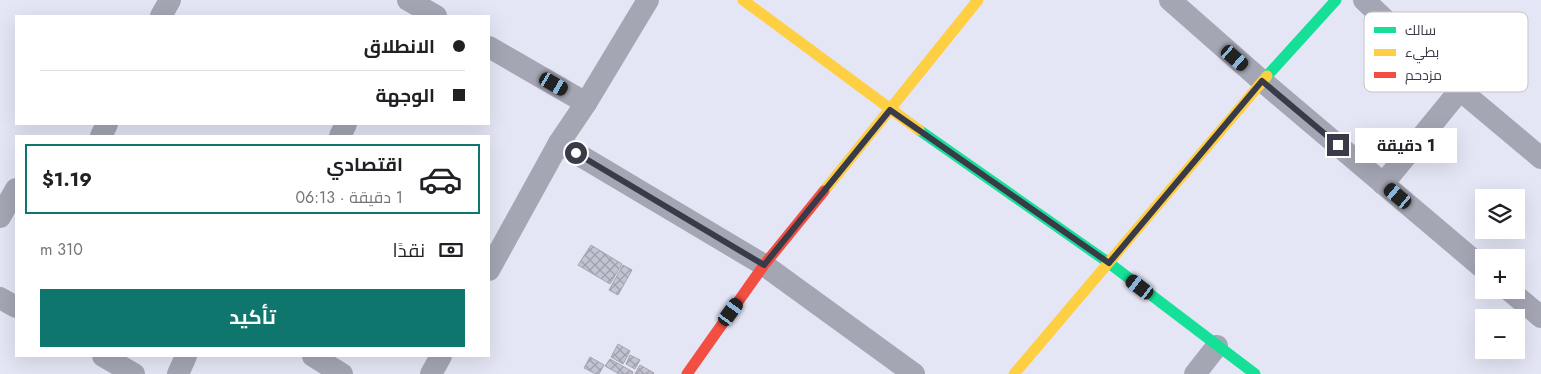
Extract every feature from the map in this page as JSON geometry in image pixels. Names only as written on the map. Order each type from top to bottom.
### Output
[{"type":"street","points":[[162,15],[170,0]]},
{"type":"street","points":[[400,15],[408,0],[434,15]]},
{"type":"street","points":[[490,268],[559,143],[586,103],[648,0]]},
{"type":"street","points":[[743,0],[890,110],[1109,263],[1255,374]]},
{"type":"street","points":[[687,374],[764,265],[978,0]]},
{"type":"street","points":[[1170,0],[1262,81],[1475,261]]},
{"type":"street","points":[[1014,374],[1262,81],[1336,0]]},
{"type":"street","points":[[1364,0],[1377,12]]},
{"type":"street","points":[[490,48],[586,103]]},
{"type":"street","points":[[1383,184],[1458,92]]},
{"type":"street","points":[[1462,92],[1541,158]]},
{"type":"street","points":[[559,143],[764,265],[914,374]]},
{"type":"street","points":[[0,179],[15,188]]},
{"type":"street","points":[[0,217],[15,191]]},
{"type":"street","points":[[0,298],[15,306]]},
{"type":"street","points":[[1520,299],[1541,317]]},
{"type":"street","points":[[1195,374],[1217,346]]},
{"type":"street","points":[[105,357],[134,374]]},
{"type":"street","points":[[178,374],[186,357]]},
{"type":"street","points":[[315,357],[342,374]]},
{"type":"street","points":[[431,374],[440,357]]},
{"type":"building","points":[[591,245],[622,264],[610,284],[578,265]]},
{"type":"building","points":[[623,265],[632,270],[618,295],[609,290]]},
{"type":"building","points":[[618,344],[630,351],[623,364],[611,357]]},
{"type":"building","points":[[630,355],[640,360],[635,369],[626,364]]},
{"type":"building","points":[[590,357],[604,365],[599,374],[584,368]]},
{"type":"building","points":[[610,359],[633,372],[632,374],[619,374],[605,366]]},
{"type":"building","points":[[640,365],[654,373],[635,374]]},
{"type":"traffic: fast","points":[[1267,76],[1336,0]]},
{"type":"traffic: fast","points":[[919,130],[1109,263],[1255,374]]},
{"type":"traffic: slow","points":[[743,0],[919,130]]},
{"type":"traffic: slow","points":[[824,191],[978,0]]},
{"type":"traffic: slow","points":[[1014,374],[1267,76]]},
{"type":"traffic: jam","points":[[687,374],[764,265],[824,191]]},
{"type":"route","points":[[576,153],[764,265],[890,110],[1109,263],[1262,81],[1338,145]]}]
